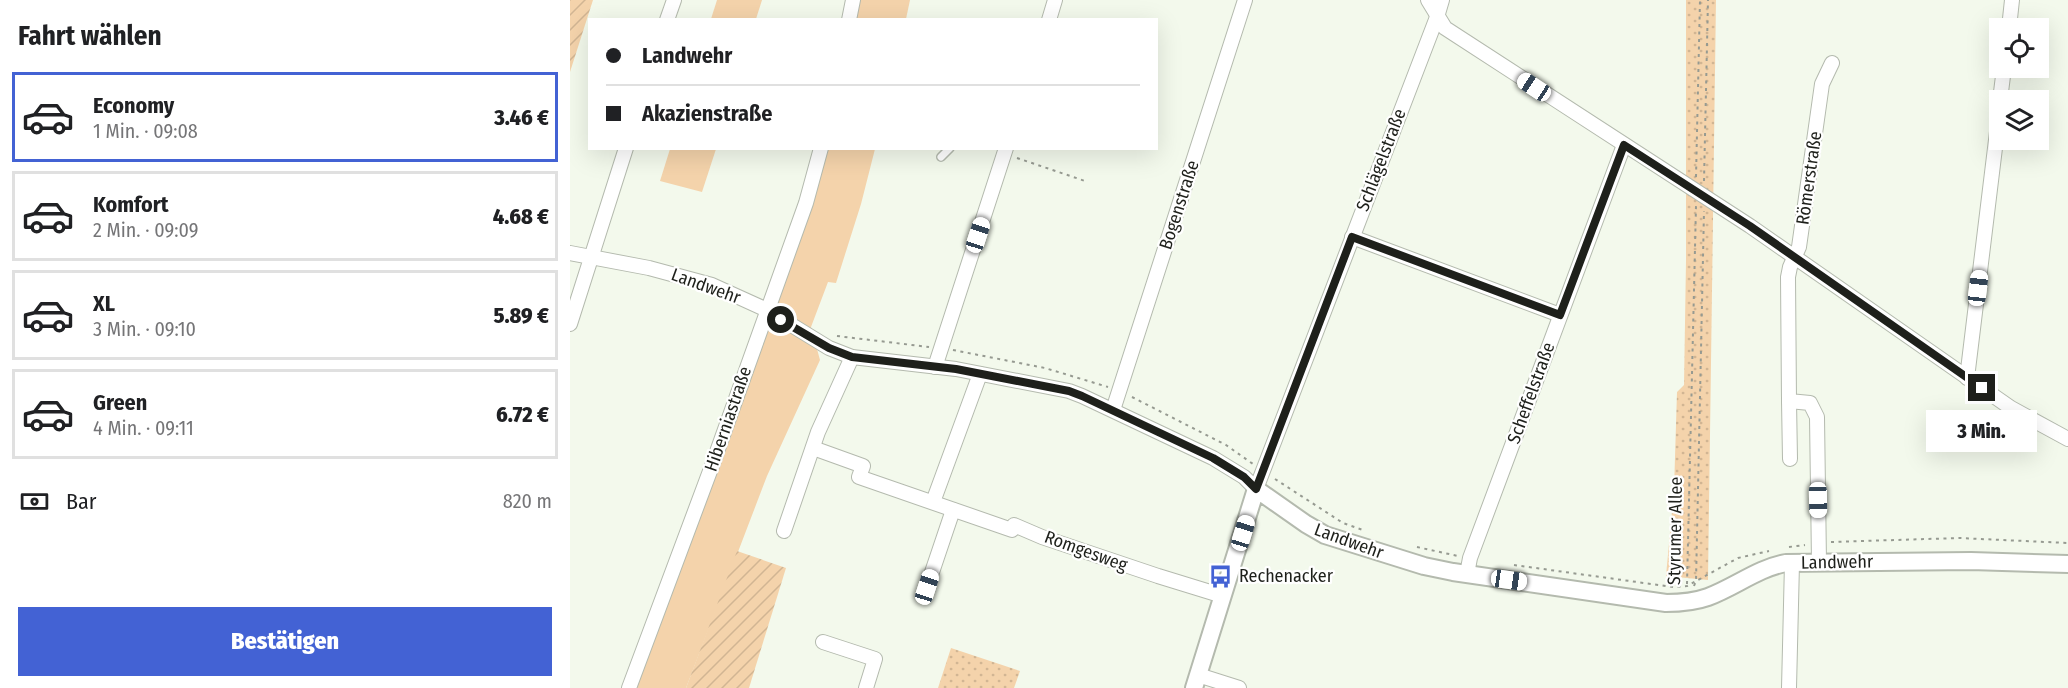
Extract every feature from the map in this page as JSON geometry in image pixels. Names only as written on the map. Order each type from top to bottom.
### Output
[{"type":"street","points":[[668,18],[674,0]]},
{"type":"street","points":[[849,18],[853,0]]},
{"type":"street","points":[[1050,18],[1055,0]]},
{"type":"street","name":"Bogenstraße","points":[[1113,410],[1245,0]]},
{"type":"street","points":[[1428,0],[1445,28],[1700,193],[2027,418],[2068,439]]},
{"type":"street","name":"Schlägelstraße","points":[[1256,489],[1442,0]]},
{"type":"street","points":[[2010,18],[2012,0]]},
{"type":"street","name":"Römerstraße","points":[[1790,459],[1788,277],[1799,247],[1822,84],[1832,63]]},
{"type":"street","name":"Scheffelstraße","points":[[1468,566],[1624,145]]},
{"type":"street","points":[[570,324],[625,150]]},
{"type":"street","name":"Hiberniastraße","points":[[629,688],[806,203],[820,150]]},
{"type":"street","points":[[1967,378],[1995,150]]},
{"type":"street","points":[[935,368],[1005,151]]},
{"type":"street","points":[[1352,237],[1560,315]]},
{"type":"street","name":"Landwehr","points":[[570,254],[634,264],[697,280],[767,310],[829,348],[852,357],[980,374],[1069,391],[1213,458],[1244,477],[1256,489],[1306,525],[1325,534],[1424,566],[1468,566],[1650,602],[1687,594],[1710,596],[1773,566],[1788,555],[1819,562],[1971,561],[2068,564]]},
{"type":"street","points":[[784,531],[813,448],[852,357]]},
{"type":"street","points":[[933,502],[980,374]]},
{"type":"street","points":[[1790,402],[1810,403],[1817,417],[1819,562]]},
{"type":"street","name":"Romgesweg","points":[[813,448],[863,466],[859,477],[1012,530],[1014,525],[1042,537],[1223,596]]},
{"type":"street","points":[[1239,688],[1196,682],[1256,489]]},
{"type":"street","points":[[927,587],[953,510]]},
{"type":"street","points":[[1788,555],[1789,688]]},
{"type":"street","points":[[823,642],[875,659],[866,688]]},
{"type":"lane","points":[[941,157],[948,150]]},
{"type":"path","name":"Styrumer Allee","points":[[1687,594],[1696,580],[1700,0]]},
{"type":"path","name":"Styrumer Allee","points":[[1687,594],[1708,0]]},
{"type":"path","points":[[1005,151],[1088,182]]},
{"type":"path","points":[[835,336],[941,348],[1045,368],[1120,390],[1226,445],[1342,523],[1364,530]]},
{"type":"path","points":[[1788,555],[1818,542],[1959,538],[2068,543]]},
{"type":"path","points":[[1416,547],[1468,566]]},
{"type":"path","points":[[1515,565],[1673,587],[1687,594],[1696,580],[1738,558],[1773,550]]},
{"type":"shaded area","points":[[570,0],[593,0],[570,72]]},
{"type":"shaded area","points":[[717,0],[762,0],[756,18],[711,18]]},
{"type":"shaded area","points":[[853,0],[910,0],[906,18],[849,18]]},
{"type":"shaded area","points":[[1686,0],[1716,0],[1708,580],[1666,576],[1674,490],[1677,392],[1684,385]]},
{"type":"shaded area","points":[[670,150],[716,150],[702,192],[660,181]]},
{"type":"shaded area","points":[[821,150],[875,150],[861,204],[836,283],[828,282],[811,327],[820,360],[767,476],[686,688],[632,688]]},
{"type":"shaded area","points":[[737,551],[786,568],[749,688],[686,688]]},
{"type":"shaded area","points":[[951,648],[1020,671],[1014,688],[938,688]]},
{"type":"place","name":"Rechenacker","points":[[1221,576]]},
{"type":"route","points":[[781,320],[829,348],[852,357],[956,369],[1069,391],[1213,458],[1236,471],[1251,482],[1256,489],[1352,237],[1560,315],[1624,145],[1750,226],[1982,388]]}]
